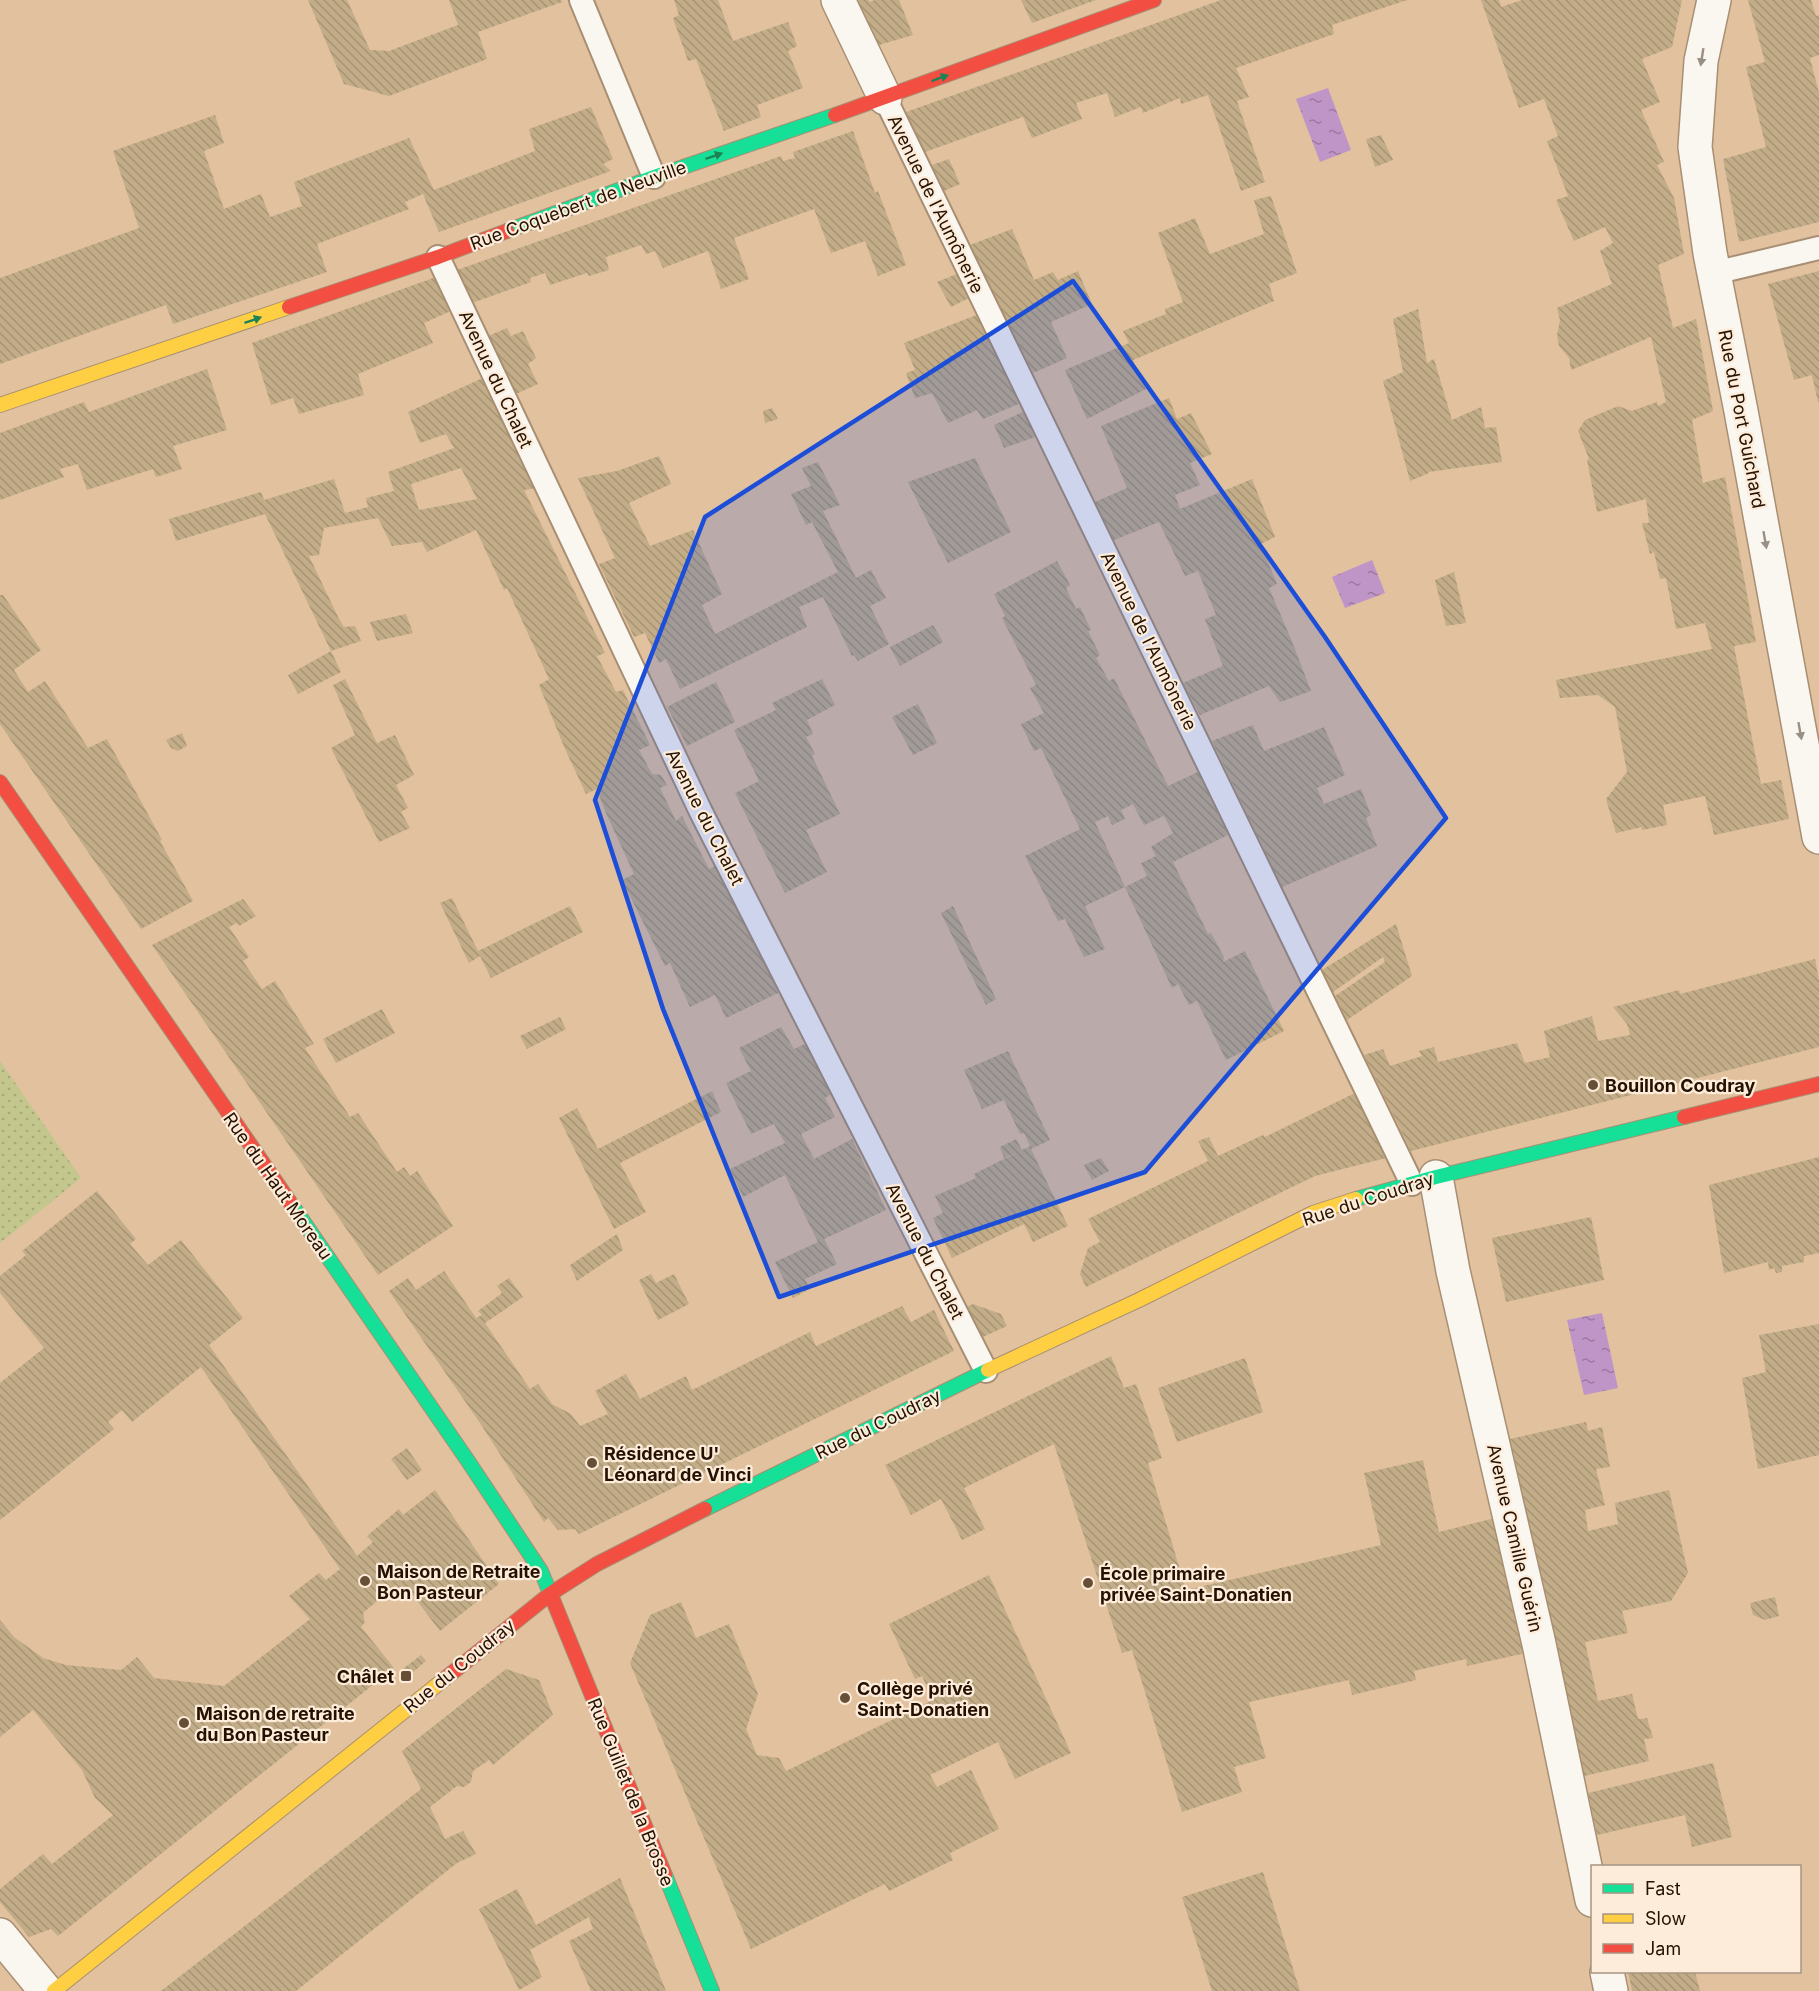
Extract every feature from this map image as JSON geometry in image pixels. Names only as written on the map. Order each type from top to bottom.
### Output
[{"type":"street","points":[[838,0],[885,98]]},
{"type":"street","name":"Rue Coquebert de Neuville","points":[[0,405],[438,256],[1154,0]]},
{"type":"street","name":"Rue du Port Guichard","points":[[1714,0],[1701,61],[1695,147],[1714,273],[1819,837]]},
{"type":"street","name":"Rue du Haut Moreau","points":[[0,782],[468,1461],[542,1571],[550,1594]]},
{"type":"street","name":"Rue du Coudray","points":[[54,1991],[550,1594],[597,1564],[649,1537],[986,1371],[1139,1300],[1313,1213],[1424,1180],[1819,1084]]},
{"type":"street","name":"Avenue Camille Guérin","points":[[1424,1180],[1453,1271],[1539,1644],[1591,1891]]},
{"type":"street","name":"Rue Guillet de la Brosse","points":[[550,1594],[712,1991]]},
{"type":"street","points":[[0,1935],[46,1991]]},
{"type":"street","points":[[1607,1973],[1611,1991]]},
{"type":"lane","points":[[581,0],[654,177]]},
{"type":"lane","name":"Avenue de l'Aumônerie","points":[[885,98],[1424,1180]]},
{"type":"lane","points":[[1714,273],[1819,248]]},
{"type":"lane","name":"Avenue du Chalet","points":[[438,256],[701,812],[986,1371]]},
{"type":"highlighted area","points":[[1073,281],[1325,637],[1446,818],[1145,1172],[779,1297],[663,1009],[595,800],[705,517]]},
{"type":"green space","points":[[0,1061],[81,1178],[0,1243]]},
{"type":"water","points":[[1328,88],[1351,150],[1320,162],[1296,99]]},
{"type":"water","points":[[1372,560],[1385,593],[1345,608],[1332,577]]},
{"type":"water","points":[[1602,1313],[1618,1388],[1584,1395],[1567,1320]]},
{"type":"building","points":[[308,0],[347,0],[370,50],[389,51],[458,25],[449,0],[561,0],[562,2],[478,32],[487,59],[389,96],[344,84]]},
{"type":"building","points":[[674,0],[718,0],[733,41],[788,22],[797,46],[788,51],[803,88],[757,105],[761,117],[724,131],[696,59],[688,61],[673,18],[679,15]]},
{"type":"building","points":[[855,0],[869,0],[869,2],[899,0],[913,35],[879,45],[875,44]]},
{"type":"building","points":[[1021,0],[1096,0],[1032,23]]},
{"type":"building","points":[[1221,0],[1407,0],[1332,25],[1334,34],[1236,68],[1249,97],[1237,101],[1265,182],[1241,191],[1208,95],[1181,104],[1180,98],[1143,113],[1141,107],[1115,117],[1107,93],[1076,103],[1082,119],[1032,138],[1023,117],[925,152],[906,112]]},
{"type":"building","points":[[1481,0],[1499,0],[1501,7],[1522,0],[1682,0],[1672,47],[1642,59],[1660,102],[1641,110],[1664,162],[1657,165],[1674,198],[1684,254],[1658,265],[1673,328],[1696,319],[1713,411],[1692,420],[1703,483],[1725,477],[1756,642],[1734,646],[1761,784],[1781,780],[1789,819],[1714,835],[1705,796],[1663,805],[1667,825],[1642,830],[1642,827],[1616,833],[1606,799],[1627,772],[1615,707],[1598,695],[1560,698],[1556,680],[1712,649],[1705,623],[1676,629],[1666,578],[1660,579],[1654,552],[1650,554],[1642,523],[1649,523],[1646,499],[1597,512],[1587,460],[1589,459],[1578,431],[1585,420],[1618,406],[1632,411],[1657,402],[1658,406],[1666,402],[1651,337],[1571,370],[1569,358],[1559,346],[1557,335],[1560,320],[1557,308],[1612,284],[1600,251],[1613,243],[1605,227],[1574,241],[1556,200],[1568,196],[1547,141],[1558,136],[1544,99],[1519,108]]},
{"type":"building","points":[[1748,0],[1811,0],[1816,16],[1819,15],[1819,55],[1810,58],[1819,93],[1819,222],[1739,242],[1723,159],[1766,147],[1746,67],[1765,62]]},
{"type":"building","points":[[591,107],[613,159],[603,164],[611,171],[439,232],[423,194],[405,202],[409,209],[317,244],[327,272],[173,324],[166,305],[0,364],[0,278],[139,228],[113,151],[215,115],[224,143],[204,151],[224,209],[261,194],[270,217],[302,206],[294,182],[409,138],[434,190],[535,151],[529,129]]},
{"type":"building","points":[[853,131],[875,193],[878,191],[906,265],[878,276],[865,241],[831,253],[814,209],[734,238],[749,279],[721,289],[708,251],[663,268],[655,251],[646,254],[641,245],[606,257],[609,270],[589,276],[587,273],[550,285],[545,273],[530,278],[531,282],[472,303],[457,270],[781,156],[783,161],[795,158],[793,152]]},
{"type":"building","points":[[1381,135],[1393,160],[1375,167],[1366,139]]},
{"type":"building","points":[[949,159],[960,184],[944,191],[932,165]]},
{"type":"building","points":[[1271,196],[1297,273],[1269,284],[1274,301],[1133,360],[1146,389],[1087,419],[1065,370],[1129,343],[1123,331],[1166,314],[1165,309],[1183,302],[1158,233],[1195,218],[1210,254],[1264,234],[1254,200]]},
{"type":"building","points":[[1012,229],[1034,280],[1053,272],[1058,280],[1078,271],[1092,304],[1051,322],[1067,358],[1033,373],[970,245]]},
{"type":"building","points":[[1819,271],[1818,402],[1812,375],[1794,380],[1768,284]]},
{"type":"building","points":[[959,273],[971,297],[951,307],[937,282]]},
{"type":"building","points":[[436,277],[453,310],[424,323],[433,343],[358,374],[364,395],[299,414],[293,398],[271,405],[252,343]]},
{"type":"building","points":[[1418,309],[1427,363],[1434,359],[1452,420],[1481,407],[1485,428],[1496,427],[1502,462],[1428,472],[1410,481],[1383,381],[1403,372],[1393,319]]},
{"type":"building","points":[[979,314],[1021,403],[983,419],[977,410],[948,423],[932,393],[915,398],[906,373],[915,370],[904,343]]},
{"type":"building","points":[[507,328],[511,336],[523,331],[536,358],[528,364],[538,384],[516,394],[488,336]]},
{"type":"building","points":[[207,369],[227,430],[173,446],[182,469],[156,477],[153,469],[87,490],[78,464],[60,469],[64,477],[0,500],[0,433],[84,402],[89,412]]},
{"type":"building","points":[[485,377],[538,488],[524,490],[605,653],[597,656],[616,692],[623,690],[650,745],[639,750],[652,774],[661,775],[667,785],[660,788],[676,821],[682,816],[709,869],[721,863],[782,991],[726,1018],[715,995],[690,1007],[670,963],[665,966],[622,880],[634,874],[597,789],[586,794],[565,749],[539,685],[549,679],[507,588],[504,590],[476,530],[427,552],[422,542],[392,546],[378,518],[324,528],[319,555],[309,556],[339,619],[344,627],[355,626],[361,641],[331,651],[265,514],[176,541],[169,519],[261,492],[264,500],[334,479],[345,513],[368,507],[366,498],[394,491],[388,472],[454,448],[446,434],[420,443],[408,412]],"holes":[[[461,468],[477,499],[419,510],[411,484]]]},
{"type":"building","points":[[1169,398],[1177,419],[1191,413],[1212,454],[1190,463],[1200,485],[1175,495],[1180,509],[1252,479],[1275,537],[1261,544],[1277,584],[1269,588],[1311,691],[1280,702],[1269,686],[1200,715],[1183,683],[1223,666],[1205,619],[1216,615],[1198,571],[1185,576],[1159,522],[1114,540],[1095,502],[1127,488],[1101,426]]},
{"type":"building","points":[[772,408],[778,419],[765,423],[763,411]]},
{"type":"building","points":[[1025,411],[1038,436],[1004,448],[994,425]]},
{"type":"building","points":[[659,456],[671,484],[629,503],[650,546],[693,530],[722,594],[702,605],[715,634],[838,572],[812,522],[806,525],[791,494],[811,486],[802,468],[818,462],[840,505],[823,511],[856,578],[871,570],[886,598],[870,606],[889,644],[858,661],[854,655],[852,656],[823,597],[799,607],[807,627],[680,689],[666,659],[659,663],[645,633],[634,637],[599,564],[615,558],[578,478],[617,471]]},
{"type":"building","points":[[975,458],[1011,532],[948,563],[908,482]]},
{"type":"building","points":[[1057,561],[1070,585],[1066,588],[1076,609],[1080,607],[1091,630],[1088,631],[1100,655],[1096,658],[1109,681],[1114,678],[1168,786],[1200,771],[1232,833],[1173,862],[1208,934],[1211,933],[1224,957],[1223,962],[1245,951],[1284,1031],[1226,1060],[1197,1001],[1189,1005],[1178,984],[1172,988],[1125,887],[1085,906],[1105,949],[1084,957],[1065,919],[1058,921],[1025,856],[1080,829],[1041,748],[1034,751],[1021,724],[1044,713],[1030,688],[1036,685],[1002,618],[1005,616],[994,594]],"holes":[[[1133,804],[1144,825],[1164,816],[1173,833],[1151,847],[1156,856],[1141,863],[1147,876],[1125,887],[1095,822],[1108,816],[1112,825],[1125,819],[1121,810]]]},
{"type":"building","points":[[1454,572],[1466,623],[1446,626],[1435,580]]},
{"type":"building","points":[[0,595],[3,595],[41,650],[14,670],[28,692],[45,681],[88,748],[107,739],[193,901],[141,929],[0,724]]},
{"type":"building","points":[[406,614],[413,633],[377,641],[370,622]]},
{"type":"building","points":[[933,625],[943,642],[900,666],[890,647]]},
{"type":"building","points":[[331,651],[341,672],[298,694],[288,675]]},
{"type":"building","points":[[345,679],[377,743],[395,735],[414,775],[396,785],[408,808],[401,812],[410,828],[379,842],[331,748],[355,735],[333,685]]},
{"type":"building","points":[[822,679],[835,705],[807,720],[813,734],[806,737],[815,754],[812,756],[840,814],[806,830],[827,872],[785,893],[735,793],[759,781],[734,730],[776,710],[772,703]]},
{"type":"building","points":[[716,682],[735,722],[687,746],[667,707]]},
{"type":"building","points":[[918,704],[937,743],[913,755],[892,717]]},
{"type":"building","points":[[1253,725],[1264,751],[1324,727],[1345,775],[1317,788],[1324,804],[1361,789],[1371,815],[1366,818],[1377,846],[1282,887],[1212,741]]},
{"type":"building","points":[[182,733],[187,746],[178,751],[171,748],[166,740]]},
{"type":"building","points":[[452,898],[478,951],[570,906],[583,932],[491,978],[480,956],[469,963],[440,903]]},
{"type":"building","points":[[243,899],[256,916],[239,926],[237,923],[229,927],[249,957],[243,961],[262,989],[275,981],[314,1044],[305,1048],[350,1117],[358,1113],[397,1172],[404,1167],[410,1176],[417,1171],[453,1226],[378,1275],[152,945]]},
{"type":"building","points":[[953,906],[996,999],[986,1005],[941,913]]},
{"type":"building","points":[[1396,924],[1412,976],[1347,1020],[1335,996],[1385,962],[1383,957],[1333,992],[1322,970]]},
{"type":"building","points":[[1815,959],[1819,981],[1819,1047],[1411,1151],[1364,1055],[1383,1049],[1390,1066],[1422,1056],[1419,1051],[1434,1047],[1438,1062],[1517,1043],[1525,1063],[1550,1057],[1544,1031],[1592,1016],[1598,1041],[1630,1035],[1627,1024],[1613,1007],[1679,990],[1680,994]]},
{"type":"building","points":[[382,1009],[395,1033],[336,1063],[323,1039]]},
{"type":"building","points":[[560,1017],[566,1029],[527,1049],[520,1036]]},
{"type":"building","points":[[781,1027],[794,1049],[807,1043],[831,1094],[825,1098],[835,1117],[801,1134],[814,1159],[852,1139],[886,1210],[824,1239],[837,1264],[805,1279],[810,1289],[793,1298],[775,1262],[818,1242],[785,1175],[743,1197],[730,1169],[785,1143],[774,1124],[751,1134],[726,1083],[751,1071],[739,1048]]},
{"type":"building","points":[[1008,1051],[1050,1140],[1031,1149],[1068,1226],[1033,1242],[1024,1224],[952,1258],[933,1218],[943,1213],[935,1196],[976,1178],[974,1174],[1018,1152],[1004,1158],[1000,1147],[1016,1139],[1022,1150],[1030,1146],[1024,1133],[1020,1134],[1004,1100],[982,1109],[964,1070]]},
{"type":"building","points":[[712,1091],[721,1112],[620,1163],[646,1212],[614,1229],[559,1118],[577,1108],[598,1149]]},
{"type":"building","points":[[1357,1092],[1390,1157],[1315,1176],[1086,1287],[1080,1274],[1088,1248],[1100,1242],[1088,1219],[1208,1161],[1198,1141],[1209,1137],[1218,1156],[1263,1135],[1265,1137]]},
{"type":"building","points":[[1819,1157],[1819,1253],[1804,1256],[1804,1262],[1782,1266],[1782,1272],[1776,1273],[1774,1268],[1769,1270],[1768,1262],[1724,1273],[1709,1185]]},
{"type":"building","points":[[1101,1158],[1109,1171],[1092,1180],[1084,1165]]},
{"type":"building","points":[[97,1191],[136,1239],[130,1244],[148,1265],[181,1240],[243,1318],[209,1345],[357,1556],[373,1542],[367,1536],[399,1509],[403,1515],[435,1490],[499,1584],[440,1631],[408,1589],[402,1591],[396,1585],[363,1613],[365,1622],[361,1627],[394,1668],[58,1936],[51,1929],[29,1937],[0,1902],[0,1889],[43,1854],[52,1864],[113,1815],[95,1798],[82,1770],[33,1710],[0,1737],[0,1620],[14,1637],[43,1658],[66,1665],[121,1670],[137,1657],[154,1678],[224,1686],[310,1619],[289,1596],[319,1573],[326,1580],[340,1569],[201,1367],[132,1422],[122,1410],[108,1422],[114,1429],[0,1520],[0,1383],[44,1348],[0,1293],[0,1276],[26,1255],[22,1251]]},
{"type":"building","points":[[1591,1217],[1604,1280],[1506,1302],[1492,1238]]},
{"type":"building","points":[[617,1234],[623,1250],[577,1281],[570,1265]]},
{"type":"building","points":[[444,1271],[476,1318],[482,1315],[478,1311],[502,1293],[497,1286],[509,1278],[523,1297],[485,1323],[530,1389],[538,1384],[552,1404],[571,1414],[580,1426],[608,1414],[595,1391],[626,1374],[640,1399],[686,1376],[692,1390],[810,1332],[816,1346],[902,1306],[911,1322],[934,1310],[954,1351],[579,1534],[575,1529],[558,1530],[548,1518],[544,1522],[480,1423],[389,1291],[408,1278],[416,1290]]},
{"type":"building","points":[[651,1274],[656,1283],[674,1274],[689,1304],[658,1320],[639,1280]]},
{"type":"building","points":[[973,1304],[1001,1314],[1007,1326],[974,1341],[960,1310]]},
{"type":"building","points":[[1819,1324],[1819,1455],[1758,1469],[1742,1378],[1766,1372],[1759,1335]]},
{"type":"building","points":[[1111,1356],[1124,1388],[1136,1384],[1162,1458],[1148,1463],[1186,1590],[1381,1545],[1364,1473],[1423,1460],[1439,1532],[1495,1518],[1526,1653],[1467,1666],[1466,1659],[1414,1671],[1416,1680],[1352,1695],[1349,1680],[1249,1702],[1266,1758],[1234,1767],[1242,1792],[1182,1812],[1132,1650],[1122,1653],[1054,1444],[964,1488],[985,1529],[962,1540],[941,1499],[911,1515],[885,1465]]},
{"type":"building","points":[[1245,1358],[1263,1412],[1177,1442],[1158,1388]]},
{"type":"building","points":[[1586,1422],[1588,1431],[1602,1427],[1610,1467],[1596,1469],[1605,1505],[1585,1510],[1588,1531],[1618,1524],[1615,1503],[1669,1490],[1688,1573],[1671,1601],[1622,1611],[1628,1633],[1585,1642],[1598,1701],[1632,1694],[1638,1719],[1647,1718],[1653,1738],[1644,1739],[1649,1761],[1584,1776],[1510,1439]]},
{"type":"building","points":[[407,1448],[422,1470],[407,1480],[391,1459]]},
{"type":"building","points":[[989,1575],[1071,1753],[1015,1779],[998,1742],[930,1775],[937,1787],[971,1770],[999,1829],[950,1853],[953,1860],[889,1891],[885,1884],[751,1949],[630,1663],[650,1615],[681,1602],[696,1638],[729,1624],[758,1694],[746,1729],[757,1755],[779,1758],[786,1771],[933,1700],[922,1676],[915,1679],[889,1624]]},
{"type":"building","points":[[1775,1597],[1779,1616],[1765,1620],[1753,1615],[1750,1603]]},
{"type":"building","points":[[421,1655],[426,1661],[405,1679],[399,1672]]},
{"type":"building","points":[[506,1669],[539,1680],[553,1715],[493,1765],[489,1760],[473,1771],[471,1782],[464,1787],[457,1786],[430,1807],[445,1839],[463,1831],[476,1854],[457,1863],[296,1991],[161,1991],[421,1789],[402,1751]]},
{"type":"building","points":[[1713,1763],[1732,1837],[1692,1847],[1685,1815],[1597,1835],[1588,1793]]},
{"type":"building","points":[[1263,1872],[1300,1991],[1212,1991],[1182,1897]]},
{"type":"building","points":[[620,1878],[666,1991],[591,1991],[569,1941],[593,1929],[589,1917],[530,1950],[542,1977],[519,1990],[479,1909],[517,1889],[536,1925]]},
{"type":"building","points":[[1628,1973],[1695,1973],[1700,1991],[1632,1991]]},
{"type":"traffic: fast","points":[[507,231],[654,177],[835,115]]},
{"type":"traffic: fast","points":[[1356,1199],[1436,1177],[1684,1117]]},
{"type":"traffic: fast","points":[[292,1205],[541,1571],[553,1600]]},
{"type":"traffic: fast","points":[[705,1509],[988,1370]]},
{"type":"traffic: fast","points":[[665,1875],[712,1991]]},
{"type":"traffic: slow","points":[[0,405],[289,307]]},
{"type":"traffic: slow","points":[[988,1370],[1139,1300],[1313,1213],[1356,1199]]},
{"type":"traffic: slow","points":[[54,1991],[447,1677]]},
{"type":"traffic: jam","points":[[835,115],[1154,0]]},
{"type":"traffic: jam","points":[[289,307],[438,257],[507,231]]},
{"type":"traffic: jam","points":[[0,782],[292,1205]]},
{"type":"traffic: jam","points":[[1684,1117],[1819,1084]]},
{"type":"traffic: jam","points":[[447,1677],[550,1594],[597,1564],[705,1509]]},
{"type":"traffic: jam","points":[[553,1600],[665,1875]]},
{"type":"place","name":"Bouillon Coudray","points":[[1593,1085]]},
{"type":"place","name":"Résidence U' Léonard de Vinci","points":[[592,1463]]},
{"type":"place","name":"Maison de Retraite Bon Pasteur","points":[[365,1581]]},
{"type":"place","name":"École primaire privée Saint-Donatien","points":[[1088,1583]]},
{"type":"place","name":"Châlet","points":[[406,1676]]},
{"type":"place","name":"Collège privé Saint-Donatien","points":[[845,1698]]},
{"type":"place","name":"Maison de retraite du Bon Pasteur","points":[[184,1723]]}]
